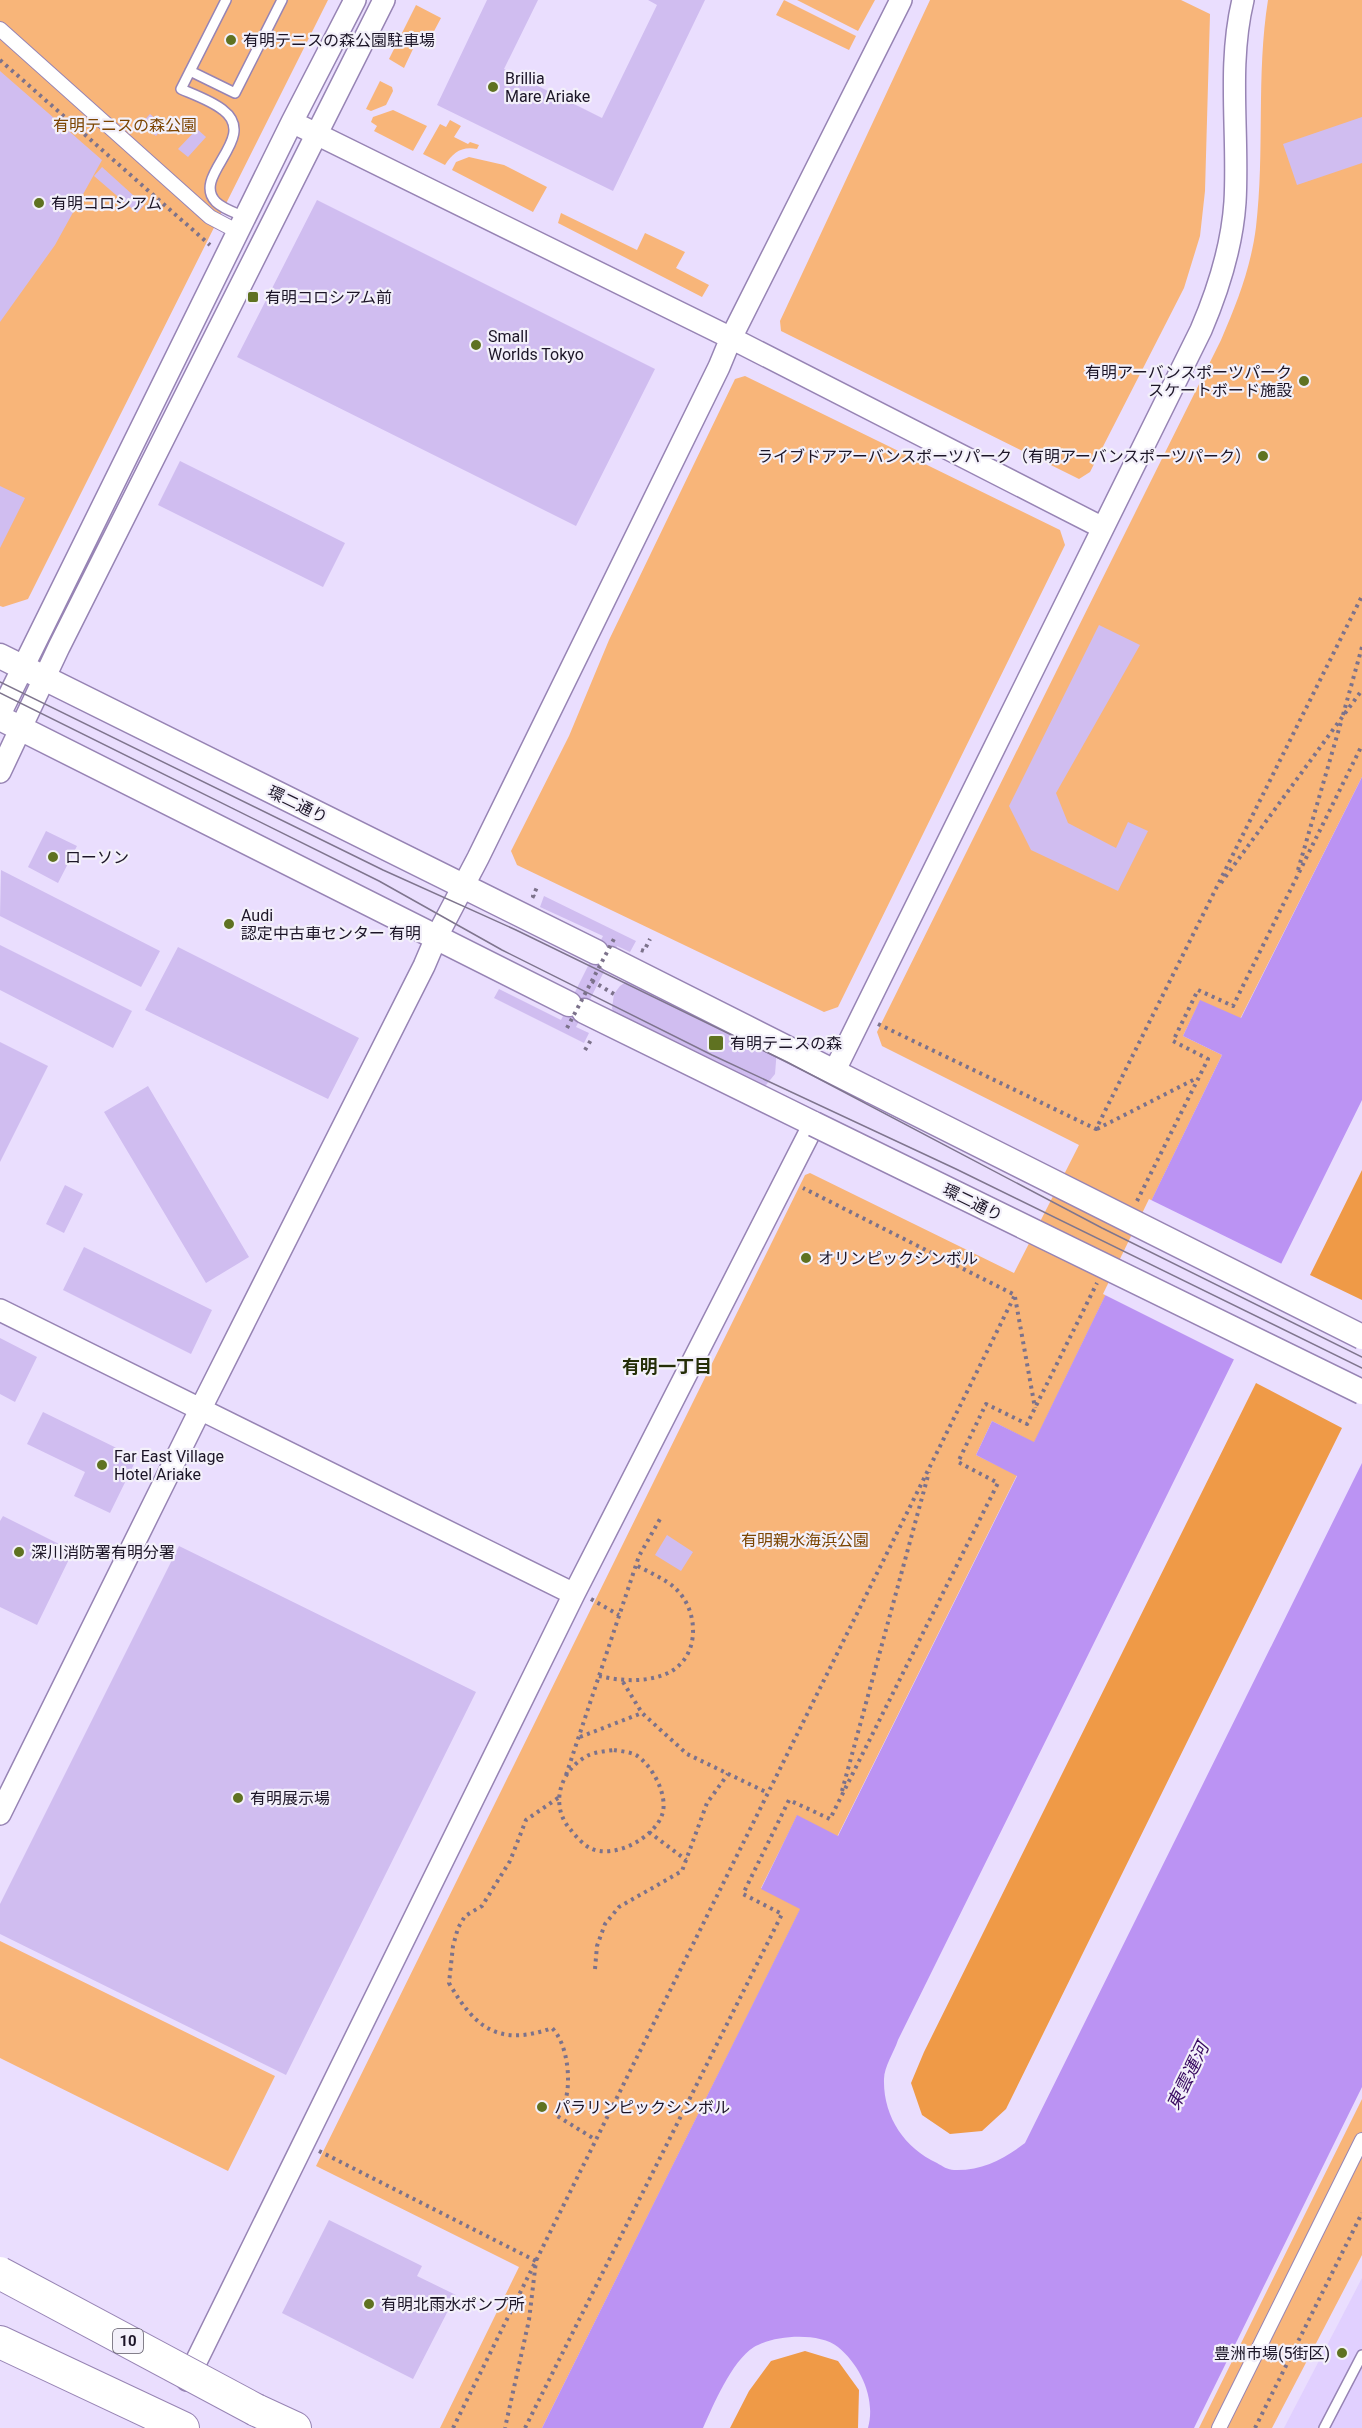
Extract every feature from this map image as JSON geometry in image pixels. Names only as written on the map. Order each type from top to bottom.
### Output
[{"type":"highway","name":"10","points":[[0,2273],[289,2428]]},
{"type":"highway","points":[[0,2342],[183,2428]]},
{"type":"highway","name":"10","points":[[256,2410],[296,2428]]},
{"type":"main road","name":"環二通り","points":[[0,656],[463,886],[607,949],[834,1072],[1362,1337]]},
{"type":"main road","name":"環二通り","points":[[7,721],[436,938],[574,1014],[814,1124],[1362,1392]]},
{"type":"street","points":[[0,771],[7,721],[23,668],[237,222],[355,0]]},
{"type":"street","points":[[7,721],[45,678],[384,0]]},
{"type":"street","points":[[0,1814],[201,1407],[424,966],[719,367],[731,338],[901,0]]},
{"type":"street","points":[[834,1072],[1201,330],[1219,288],[1229,247],[1235,202],[1235,53],[1243,0]]},
{"type":"street","points":[[0,29],[210,217],[237,222]]},
{"type":"street","points":[[292,122],[731,338],[1103,528]]},
{"type":"street","points":[[187,2380],[582,1596],[814,1124]]},
{"type":"street","points":[[0,1310],[582,1596]]},
{"type":"street","points":[[1219,2428],[1362,2139]]},
{"type":"lane","points":[[226,0],[181,89],[223,109],[230,117],[234,129],[233,140],[213,175],[211,194],[237,222]]},
{"type":"lane","points":[[190,71],[235,93],[282,0]]},
{"type":"lane","points":[[1324,2428],[1362,2355]]},
{"type":"path","points":[[0,60],[217,252]]},
{"type":"path","points":[[1096,1129],[1362,596]]},
{"type":"path","points":[[1295,880],[1362,647]]},
{"type":"path","points":[[1214,893],[1362,690]]},
{"type":"path","points":[[1135,1205],[1208,1059],[1173,1041],[1198,990],[1233,1006],[1362,745]]},
{"type":"path","points":[[538,885],[533,896],[542,901]]},
{"type":"path","points":[[636,947],[644,951],[650,939]]},
{"type":"path","points":[[574,1014],[607,949]]},
{"type":"path","points":[[592,981],[614,994]]},
{"type":"path","points":[[877,1024],[1096,1129]]},
{"type":"path","points":[[585,1037],[591,1040],[585,1050]]},
{"type":"path","points":[[1096,1129],[1198,1077]]},
{"type":"path","points":[[797,1185],[1015,1295]]},
{"type":"path","points":[[525,2428],[782,1914],[743,1894],[789,1800],[830,1819],[998,1483],[958,1462],[986,1404],[1027,1425],[1098,1280]]},
{"type":"path","points":[[1015,1295],[1035,1408]]},
{"type":"path","points":[[453,2428],[1015,1295]]},
{"type":"path","points":[[839,1801],[932,1462]]},
{"type":"path","points":[[566,1775],[587,1755],[614,1750],[635,1755],[652,1772],[663,1796],[662,1815],[641,1842],[614,1852],[590,1848],[560,1816],[558,1798],[636,1565],[660,1519]]},
{"type":"path","points":[[599,1676],[623,1682],[669,1672],[684,1658],[694,1635],[693,1614],[676,1588],[636,1565]]},
{"type":"path","points":[[582,1596],[619,1615]]},
{"type":"path","points":[[623,1682],[642,1713],[687,1754],[768,1793]]},
{"type":"path","points":[[579,1737],[642,1713]]},
{"type":"path","points":[[595,1970],[597,1946],[605,1924],[619,1907],[682,1871],[707,1803],[728,1774]]},
{"type":"path","points":[[558,1798],[526,1820],[510,1861],[482,1906],[465,1916],[455,1937],[449,1966],[449,1983],[473,2019],[498,2034],[537,2034],[552,2028],[561,2037],[568,2080],[565,2101],[554,2114],[596,2140]]},
{"type":"path","points":[[649,1832],[686,1860]]},
{"type":"path","points":[[317,2150],[536,2262]]},
{"type":"path","points":[[1255,2428],[1362,2213]]},
{"type":"path","points":[[505,2428],[529,2320],[536,2262]]},
{"type":"shaded area","points":[[1362,1170],[1362,1300],[1310,1275]]},
{"type":"shaded area","points":[[1256,1383],[1342,1428],[1006,2109],[982,2131],[950,2134],[922,2115],[911,2083],[924,2052]]},
{"type":"shaded area","name":"豊洲市場(5街区)","points":[[1362,2278],[1362,2428],[1284,2428]]},
{"type":"shaded area","points":[[805,2351],[838,2361],[859,2390],[858,2428],[730,2428],[749,2391],[771,2361]]},
{"type":"green space","name":"有明テニスの森公園","points":[[0,0],[328,0],[28,599],[3,607],[0,606]]},
{"type":"green space","points":[[784,0],[856,36],[849,50],[776,15]]},
{"type":"green space","points":[[797,0],[875,0],[858,31]]},
{"type":"green space","points":[[930,0],[1181,0],[1210,14],[1205,191],[1200,236],[1184,288],[1090,472],[1079,479],[781,331],[780,321]]},
{"type":"green space","name":"有明親水海浜公園","points":[[1268,0],[1362,0],[1362,777],[1240,1019],[1200,1001],[1183,1036],[1222,1055],[1034,1443],[992,1421],[976,1455],[1017,1475],[837,1837],[797,1816],[761,1888],[801,1908],[542,2428],[440,2428],[519,2267],[316,2166],[805,1175],[810,1173],[1014,1273],[1079,1145],[882,1046],[877,1032],[1221,340],[1238,299],[1251,256],[1259,199],[1262,57]]},
{"type":"green space","points":[[416,5],[441,18],[433,33],[421,32],[404,68],[389,59]]},
{"type":"green space","points":[[380,81],[392,87],[393,91],[386,105],[371,111],[366,109]]},
{"type":"green space","points":[[393,110],[427,126],[413,151],[374,131],[377,126],[371,122],[373,117]]},
{"type":"green space","points":[[450,120],[461,126],[454,137],[468,144],[470,142],[479,145],[477,149],[458,151],[445,165],[423,154],[440,124],[446,127]]},
{"type":"green space","points":[[469,157],[504,165],[547,187],[533,212],[452,170],[456,162]]},
{"type":"green space","points":[[561,213],[637,250],[645,233],[685,252],[676,268],[709,285],[702,297],[558,223]]},
{"type":"green space","points":[[745,376],[1060,530],[1065,545],[838,1007],[824,1012],[517,865],[511,851],[569,736],[609,640],[735,379]]},
{"type":"green space","points":[[0,1941],[275,2076],[228,2171],[0,2058]]},
{"type":"green space","points":[[1362,2099],[1362,2255],[1272,2428],[1199,2428]]},
{"type":"water","name":"東雲運河","points":[[1362,777],[1362,1100],[898,2040],[884,2074],[887,2106],[905,2140],[925,2157],[945,2168],[964,2170],[983,2166],[1001,2159],[1025,2143],[1362,1463],[1362,2087],[1194,2428],[868,2428],[870,2406],[868,2395],[854,2364],[830,2342],[796,2337],[763,2343],[746,2354],[724,2384],[703,2428],[542,2428],[800,1909],[761,1889],[797,1815],[838,1836],[1017,1476],[976,1455],[992,1421],[1034,1442],[1222,1055],[1183,1036],[1200,1000],[1241,1018]]},
{"type":"pier","points":[[1149,1199],[1284,1265],[1237,1361],[1103,1294]]},
{"type":"building","name":"Brillia Mare Ariake","points":[[487,0],[538,0],[504,69],[602,118],[657,5],[648,0],[705,0],[613,191],[437,105]]},
{"type":"building","name":"有明コロシアム","points":[[0,71],[102,160],[55,245],[0,322]]},
{"type":"building","points":[[150,114],[164,126],[156,136],[141,124]]},
{"type":"building","points":[[1362,117],[1362,163],[1297,185],[1283,144]]},
{"type":"building","points":[[197,129],[206,137],[188,157],[178,149]]},
{"type":"building","points":[[102,167],[144,205],[137,213],[94,176]]},
{"type":"building","points":[[317,200],[655,369],[576,526],[237,357]]},
{"type":"building","points":[[180,461],[345,543],[323,587],[158,505]]},
{"type":"building","points":[[0,486],[25,498],[0,548]]},
{"type":"building","points":[[1099,625],[1140,645],[1056,793],[1068,823],[1116,848],[1128,822],[1148,831],[1118,891],[1031,850],[1009,806]]},
{"type":"building","name":"ローソン","points":[[46,831],[77,846],[58,883],[28,867]]},
{"type":"building","points":[[1,870],[160,951],[141,987],[0,916]]},
{"type":"building","points":[[544,896],[636,941],[630,952],[617,946],[576,1027],[589,1033],[584,1043],[494,998],[499,989],[561,1020],[603,936],[540,907]]},
{"type":"building","points":[[0,945],[132,1011],[113,1048],[0,990]]},
{"type":"building","points":[[178,947],[359,1038],[328,1099],[145,1010]]},
{"type":"building","points":[[633,977],[777,1049],[775,1074],[766,1085],[755,1089],[615,1019],[612,1008],[614,994],[620,986]]},
{"type":"building","points":[[0,1042],[48,1066],[0,1162]]},
{"type":"building","points":[[148,1086],[249,1257],[206,1283],[104,1112]]},
{"type":"building","points":[[65,1185],[83,1194],[64,1233],[46,1224]]},
{"type":"building","points":[[84,1247],[212,1310],[191,1354],[63,1290]]},
{"type":"building","points":[[0,1338],[37,1357],[15,1402],[0,1394]]},
{"type":"building","name":"Far East Village Hotel Ariake","points":[[43,1412],[137,1458],[110,1513],[74,1496],[85,1472],[27,1444]]},
{"type":"building","points":[[3,1516],[73,1551],[37,1625],[0,1607],[0,1521]]},
{"type":"building","points":[[667,1535],[693,1552],[681,1571],[655,1555]]},
{"type":"building","name":"有明展示場","points":[[179,1546],[476,1692],[286,2075],[0,1934],[0,1904]]},
{"type":"building","name":"有明北雨水ポンプ所","points":[[329,2220],[422,2266],[417,2276],[456,2295],[413,2379],[282,2313]]},
{"type":"tram line","points":[[0,682],[383,870],[516,930],[787,1062],[1102,1228],[1362,1357]]},
{"type":"tram line","points":[[0,693],[379,881],[502,950],[712,1055],[956,1169],[1362,1368]]},
{"type":"place","name":"有明テニスの森公園駐車場","points":[[231,40]]},
{"type":"place","name":"Brillia Mare Ariake","points":[[493,87]]},
{"type":"place","name":"有明コロシアム","points":[[39,203]]},
{"type":"place","name":"有明コロシアム前","points":[[253,297]]},
{"type":"place","name":"Small Worlds Tokyo","points":[[476,345]]},
{"type":"place","name":"有明アーバンスポーツパーク スケートボード施設","points":[[1304,381]]},
{"type":"place","name":"ライブドアアーバンスポーツパーク（有明アーバンスポーツパーク）","points":[[1263,456]]},
{"type":"place","name":"ローソン","points":[[53,857]]},
{"type":"place","name":"Audi 認定中古車センター 有明","points":[[229,924]]},
{"type":"place","name":"有明テニスの森","points":[[716,1043]]},
{"type":"place","name":"オリンピックシンボル","points":[[806,1258]]},
{"type":"place","name":"Far East Village Hotel Ariake","points":[[102,1465]]},
{"type":"place","name":"深川消防署有明分署","points":[[19,1552]]},
{"type":"place","name":"有明展示場","points":[[238,1798]]},
{"type":"place","name":"パラリンピックシンボル","points":[[542,2107]]},
{"type":"place","name":"有明北雨水ポンプ所","points":[[369,2304]]},
{"type":"place","name":"豊洲市場(5街区)","points":[[1342,2353]]},
{"type":"district","name":"有明一丁目","points":[[667,1367]]}]
